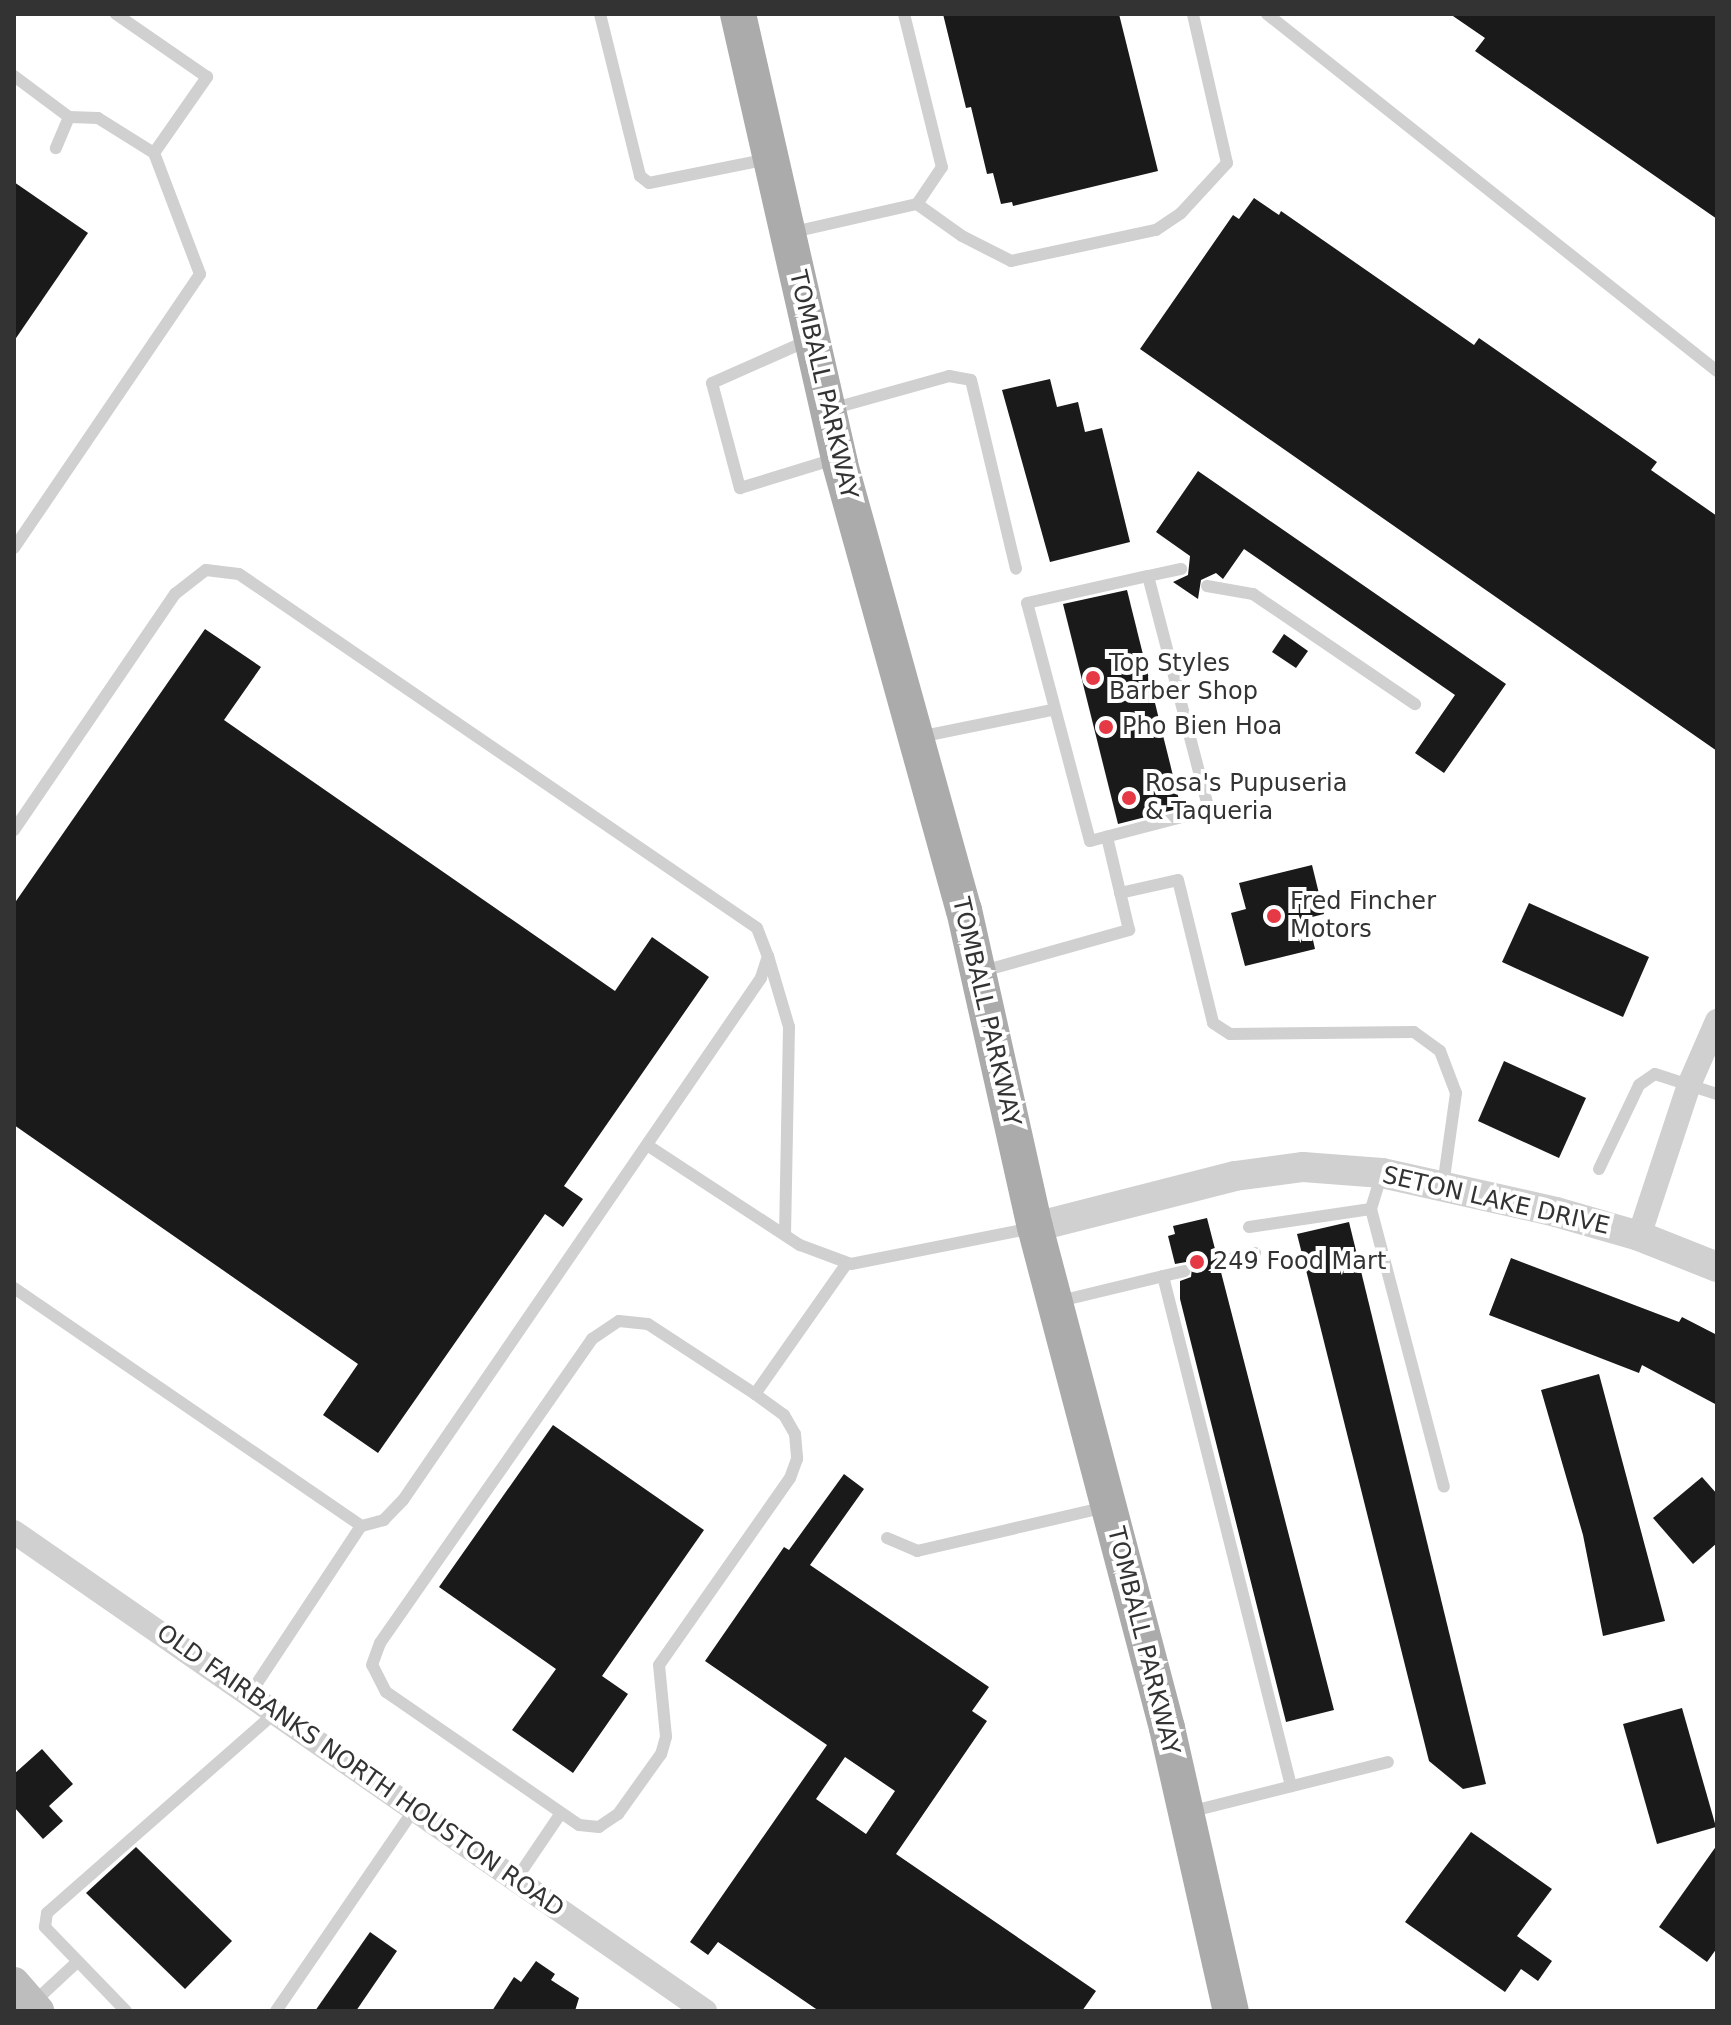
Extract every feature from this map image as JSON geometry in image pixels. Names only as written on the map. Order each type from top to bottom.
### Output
[{"type":"main road","name":"TOMBALL PARKWAY","points":[[738,14],[838,458],[964,910],[1035,1227],[1109,1507],[1231,2011]]},
{"type":"street","points":[[1639,1236],[1689,1085],[1717,1021]]},
{"type":"street","name":"SETON LAKE DRIVE","points":[[1035,1227],[1235,1176],[1303,1167],[1382,1173],[1443,1186],[1639,1236],[1717,1267]]},
{"type":"street","name":"OLD FAIRBANKS NORTH HOUSTON ROAD","points":[[14,1532],[705,2011]]},
{"type":"lane","points":[[116,14],[207,77],[154,153]]},
{"type":"lane","points":[[600,14],[635,168],[649,183],[771,159]]},
{"type":"lane","points":[[788,233],[917,204],[942,167],[904,14]]},
{"type":"lane","points":[[917,204],[962,236],[1011,261],[1156,230],[1181,213],[1227,163],[1193,14]]},
{"type":"lane","points":[[1267,14],[1717,371]]},
{"type":"lane","points":[[14,76],[69,117],[98,118],[154,153],[200,274],[14,548]]},
{"type":"lane","points":[[56,148],[69,117]]},
{"type":"lane","points":[[812,339],[712,383],[740,488],[838,458]]},
{"type":"lane","points":[[828,410],[949,376],[971,380],[1016,569]]},
{"type":"lane","points":[[1148,576],[1209,810],[1090,841],[1052,710],[1027,603],[1148,576],[1181,569]]},
{"type":"lane","points":[[14,830],[175,594],[206,570],[239,574],[757,928],[789,1027],[785,1235]]},
{"type":"lane","points":[[1207,586],[1253,594],[1415,704]]},
{"type":"lane","points":[[916,737],[1052,710]]},
{"type":"lane","points":[[976,973],[1129,930],[1107,837]]},
{"type":"lane","points":[[1120,893],[1178,880],[1213,1023],[1230,1034],[1414,1032],[1440,1051],[1456,1093],[1443,1186]]},
{"type":"lane","points":[[250,1694],[361,1526],[384,1520],[403,1500],[761,978],[768,956]]},
{"type":"lane","points":[[1599,1169],[1639,1085],[1655,1074],[1717,1094]]},
{"type":"lane","points":[[647,1145],[785,1235],[847,1263],[913,1254],[1035,1227]]},
{"type":"lane","points":[[1382,1173],[1371,1209],[1444,1487]]},
{"type":"lane","points":[[1249,1227],[1371,1209]]},
{"type":"lane","points":[[1225,1260],[1255,1253]]},
{"type":"lane","points":[[755,1394],[847,1263]]},
{"type":"lane","points":[[1055,1303],[1184,1271]]},
{"type":"lane","points":[[1163,1276],[1291,1786]]},
{"type":"lane","points":[[14,1288],[361,1526]]},
{"type":"lane","points":[[619,1321],[648,1324],[755,1394],[784,1415],[795,1434],[797,1459],[790,1478],[659,1665],[666,1737],[661,1754],[618,1814],[599,1827],[579,1825],[386,1692],[372,1665],[380,1643],[592,1339],[619,1321]]},
{"type":"lane","points":[[887,1538],[917,1551],[1109,1507]]},
{"type":"lane","points":[[126,2011],[45,1927],[47,1913],[276,1712]]},
{"type":"lane","points":[[1184,1813],[1388,1762]]},
{"type":"lane","points":[[276,2011],[415,1808]]},
{"type":"lane","points":[[517,1878],[561,1813]]},
{"type":"lane","points":[[27,2004],[77,1962]]},
{"type":"building","points":[[943,14],[1119,14],[1158,171],[1013,206],[1012,202],[1001,204],[993,173],[987,174],[971,107],[966,108]]},
{"type":"building","points":[[1450,14],[1717,14],[1717,219],[1475,51],[1485,38]]},
{"type":"building","points":[[14,182],[88,233],[14,341]]},
{"type":"building","points":[[1254,198],[1279,215],[1281,211],[1474,345],[1479,338],[1657,462],[1651,470],[1717,516],[1717,751],[1140,349],[1233,215],[1239,219]]},
{"type":"building","points":[[1050,379],[1057,407],[1078,402],[1085,432],[1102,428],[1130,542],[1050,562],[1002,390]]},
{"type":"building","points":[[1198,471],[1506,684],[1444,773],[1415,753],[1455,695],[1244,549],[1223,579],[1216,573],[1201,580],[1198,599],[1173,582],[1188,575],[1190,556],[1156,532]]},
{"type":"building","points":[[1127,590],[1181,808],[1118,824],[1063,604]]},
{"type":"building","points":[[205,629],[261,667],[224,720],[615,991],[652,937],[709,977],[564,1186],[583,1199],[563,1227],[545,1214],[378,1453],[323,1415],[358,1364],[14,1125],[14,904]]},
{"type":"building","points":[[1284,634],[1308,651],[1296,668],[1272,652]]},
{"type":"building","name":"Fred Fincher Motors","points":[[1312,865],[1324,914],[1308,918],[1315,949],[1245,966],[1231,913],[1246,909],[1239,883]]},
{"type":"building","points":[[1529,903],[1649,957],[1623,1017],[1502,962]]},
{"type":"building","points":[[1504,1061],[1586,1098],[1559,1158],[1478,1121]]},
{"type":"building","points":[[1207,1218],[1334,1710],[1286,1722],[1180,1299],[1180,1281],[1191,1277],[1192,1268],[1186,1262],[1175,1264],[1168,1236],[1175,1234],[1173,1226]]},
{"type":"building","points":[[1349,1222],[1486,1784],[1463,1789],[1429,1761],[1297,1234]]},
{"type":"building","points":[[1511,1258],[1679,1322],[1682,1317],[1717,1335],[1717,1405],[1642,1365],[1639,1373],[1489,1315]]},
{"type":"building","points":[[1599,1374],[1665,1621],[1603,1636],[1583,1535],[1541,1390]]},
{"type":"building","points":[[553,1425],[704,1530],[602,1676],[628,1694],[573,1773],[512,1730],[556,1669],[439,1587]]},
{"type":"building","points":[[844,1474],[864,1489],[810,1565],[989,1687],[972,1711],[987,1721],[896,1854],[1096,1991],[1082,2011],[819,2011],[718,1942],[708,1955],[690,1942],[827,1745],[705,1661],[784,1547],[789,1550]],"holes":[[[845,1757],[895,1791],[866,1834],[816,1799]]]},
{"type":"building","points":[[1702,1477],[1717,1494],[1717,1543],[1693,1564],[1653,1518]]},
{"type":"building","points":[[1682,1708],[1716,1827],[1657,1844],[1623,1724]]},
{"type":"building","points":[[42,1749],[73,1784],[49,1806],[63,1821],[43,1839],[14,1807],[14,1774]]},
{"type":"building","points":[[1471,1832],[1552,1889],[1517,1936],[1552,1961],[1538,1981],[1521,1969],[1505,1992],[1405,1922]]},
{"type":"building","points":[[1717,1845],[1717,1948],[1707,1962],[1659,1927]]},
{"type":"building","points":[[136,1847],[232,1941],[185,1989],[86,1893]]},
{"type":"building","points":[[370,1932],[397,1951],[356,2011],[315,2011]]},
{"type":"building","points":[[536,1961],[555,1974],[551,1980],[579,1998],[575,2011],[492,2011],[514,1977],[521,1982]]},
{"type":"place","name":"Top Styles Barber Shop","points":[[1093,678]]},
{"type":"place","name":"Pho Bien Hoa","points":[[1106,727]]},
{"type":"place","name":"Rosa's Pupuseria & Taqueria","points":[[1129,798]]},
{"type":"place","name":"Fred Fincher Motors","points":[[1274,916]]},
{"type":"place","name":"249 Food Mart","points":[[1197,1262]]}]
